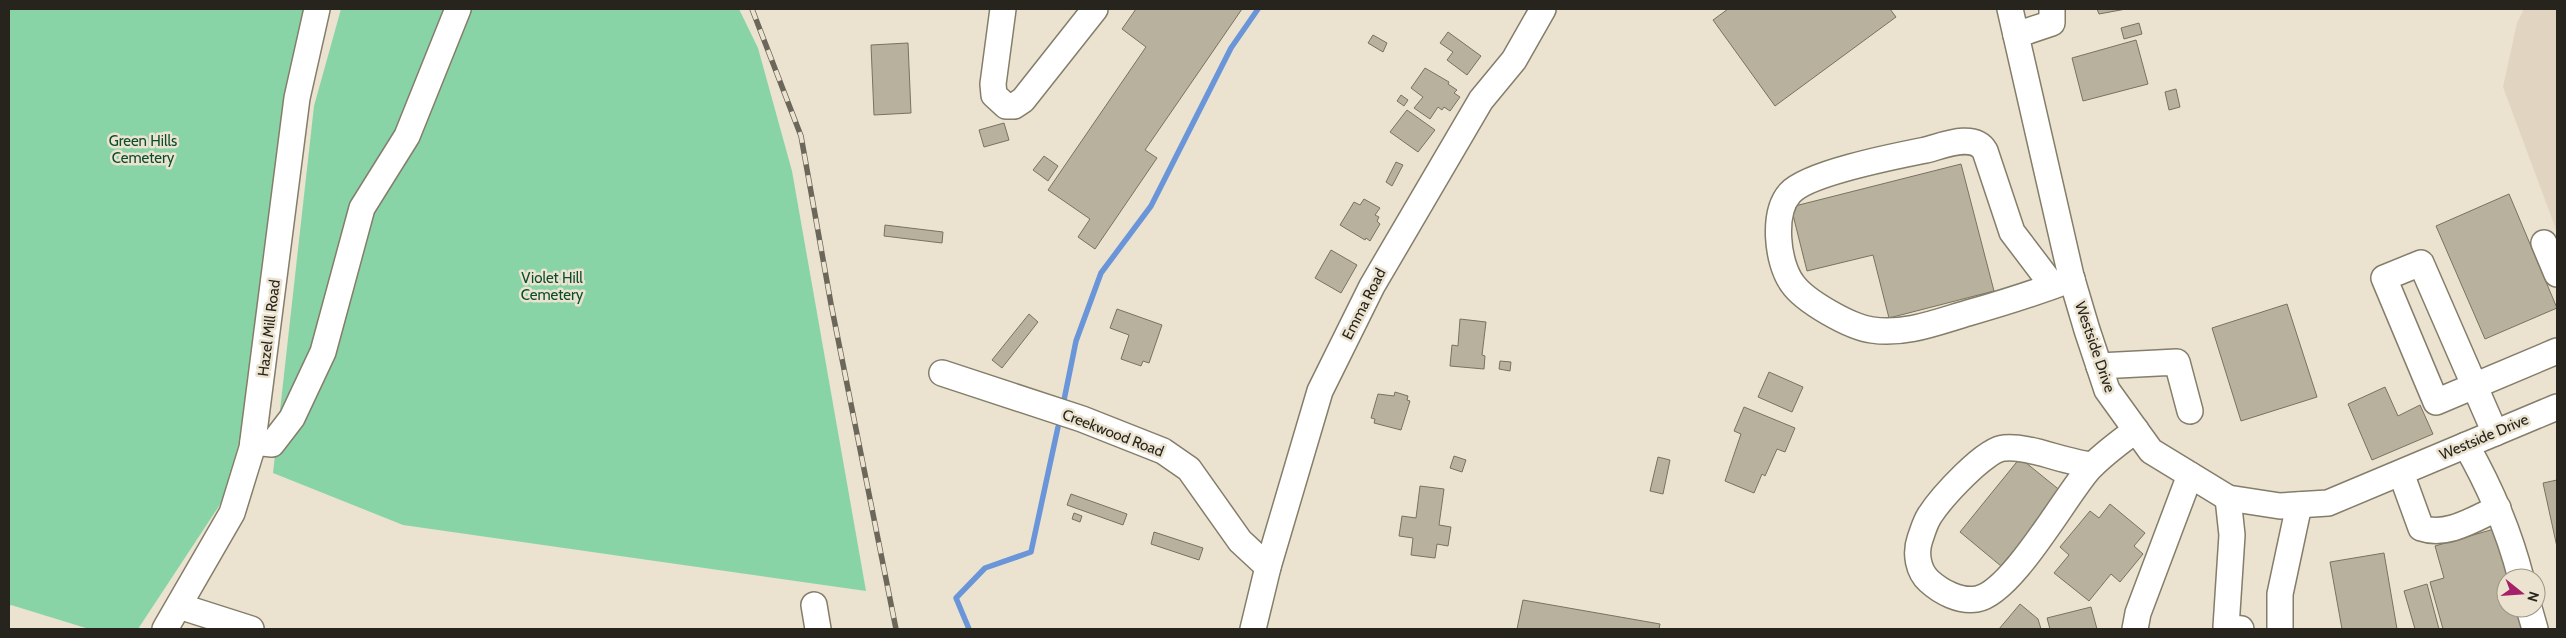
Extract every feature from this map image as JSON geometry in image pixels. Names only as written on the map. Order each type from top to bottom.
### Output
[{"type":"street","name":"Hazel Mill Road","points":[[165,629],[232,513],[253,442],[297,98],[317,9]]},
{"type":"street","points":[[253,442],[272,444],[292,418],[323,352],[362,208],[407,136],[458,9]]},
{"type":"street","points":[[1003,9],[993,84],[994,95],[1006,106],[1014,106],[1023,100],[1095,9]]},
{"type":"street","name":"Emma Road","points":[[1257,628],[1268,567],[1320,391],[1382,269],[1481,100],[1514,60],[1543,9]]},
{"type":"street","name":"Westside Drive","points":[[2010,9],[2063,283],[2099,366],[2107,390],[2151,451],[2228,498],[2280,506],[2328,503],[2557,407]]},
{"type":"street","points":[[2016,35],[2052,23],[2052,9]]},
{"type":"street","points":[[1976,142],[1982,145],[1985,150],[2012,232],[2063,283],[1916,328],[1870,330],[1842,319],[1806,298],[1792,284],[1785,270],[1778,233],[1780,210],[1790,193],[1811,180],[1878,160],[1957,143],[1976,142]]},
{"type":"street","points":[[2544,243],[2557,274]]},
{"type":"street","points":[[2495,433],[2474,386],[2421,263],[2384,278],[2436,402],[2474,386],[2557,352]]},
{"type":"street","points":[[2099,366],[2177,362],[2190,411]]},
{"type":"street","name":"Creekwood Road","points":[[942,373],[1082,419],[1164,450],[1189,469],[1240,542],[1268,567]]},
{"type":"street","points":[[2093,465],[2075,464],[2006,447],[1995,450],[1982,458],[1966,474],[1930,515],[1918,544],[1919,568],[1928,580],[1947,594],[1960,598],[1977,599],[1986,596],[2013,572],[2093,465],[2136,430]]},
{"type":"street","points":[[2466,445],[2498,508],[2518,568]]},
{"type":"street","points":[[2401,473],[2421,528],[2433,532],[2456,527],[2498,508]]},
{"type":"street","points":[[2135,629],[2138,614],[2190,475]]},
{"type":"street","points":[[2228,498],[2232,535],[2226,627],[2241,629]]},
{"type":"street","points":[[2280,629],[2280,594],[2299,505]]},
{"type":"street","points":[[814,605],[818,629]]},
{"type":"street","points":[[179,606],[251,629]]},
{"type":"shaded area","points":[[2524,9],[2557,9],[2557,232],[2503,87],[2517,23]]},
{"type":"green space","name":"Green Hills Cemetery","points":[[9,9],[306,9],[283,103],[256,344],[242,432],[223,500],[138,629],[89,629],[11,605],[9,607]]},
{"type":"green space","name":"Violet Hill Cemetery","points":[[341,9],[739,9],[758,48],[792,171],[866,591],[403,525],[273,473],[314,106]]},
{"type":"building","points":[[1136,9],[1242,9],[1145,150],[1157,158],[1095,249],[1078,237],[1090,219],[1048,190],[1146,47],[1122,29]]},
{"type":"building","points":[[1728,9],[1890,9],[1896,17],[1775,106],[1713,20]]},
{"type":"building","points":[[2097,9],[2126,9],[2099,14]]},
{"type":"building","points":[[2139,23],[2142,34],[2124,39],[2121,28]]},
{"type":"building","points":[[1448,32],[1481,56],[1467,75],[1447,60],[1453,52],[1440,43]]},
{"type":"building","points":[[1373,35],[1387,43],[1383,52],[1368,43]]},
{"type":"building","points":[[2136,40],[2148,84],[2083,101],[2072,58]]},
{"type":"building","points":[[908,43],[911,113],[874,115],[871,45]]},
{"type":"building","points":[[1425,68],[1449,82],[1448,84],[1457,90],[1454,93],[1460,97],[1450,111],[1444,107],[1442,110],[1438,107],[1430,119],[1414,108],[1423,97],[1411,88]]},
{"type":"building","points":[[2176,89],[2180,107],[2169,110],[2165,92]]},
{"type":"building","points":[[1401,95],[1408,100],[1404,106],[1397,101]]},
{"type":"building","points":[[1407,110],[1435,130],[1418,152],[1390,132]]},
{"type":"building","points":[[1004,123],[1009,140],[984,147],[979,130]]},
{"type":"building","points":[[1044,156],[1058,166],[1048,181],[1033,170]]},
{"type":"building","points":[[1396,162],[1403,165],[1392,186],[1386,182]]},
{"type":"building","points":[[1961,164],[1994,291],[1889,318],[1873,255],[1807,271],[1791,207]]},
{"type":"building","points":[[2509,194],[2557,308],[2485,339],[2436,226]]},
{"type":"building","points":[[1364,199],[1380,208],[1375,215],[1379,217],[1377,221],[1380,224],[1370,241],[1340,225],[1354,202],[1360,205]]},
{"type":"building","points":[[885,225],[943,232],[942,243],[884,236]]},
{"type":"building","points":[[1331,250],[1357,265],[1341,293],[1315,278]]},
{"type":"building","points":[[2287,304],[2317,397],[2241,421],[2212,328]]},
{"type":"building","points":[[1117,309],[1162,325],[1149,363],[1143,361],[1141,366],[1121,359],[1129,335],[1110,328]]},
{"type":"building","points":[[1029,314],[1038,322],[1002,368],[992,360]]},
{"type":"building","points":[[1460,319],[1486,322],[1482,355],[1485,356],[1484,369],[1450,366],[1452,345],[1458,346]]},
{"type":"building","points":[[1500,361],[1511,362],[1510,371],[1499,369]]},
{"type":"building","points":[[1769,372],[1803,387],[1792,412],[1758,397]]},
{"type":"building","points":[[2385,387],[2398,416],[2420,405],[2433,434],[2372,460],[2348,404]]},
{"type":"building","points":[[1395,392],[1408,396],[1407,400],[1410,401],[1401,430],[1374,423],[1375,419],[1371,418],[1378,394],[1394,396]]},
{"type":"building","points":[[1744,407],[1795,428],[1785,452],[1777,449],[1765,476],[1762,474],[1754,493],[1725,481],[1741,434],[1734,431]]},
{"type":"building","points":[[1454,456],[1466,460],[1462,472],[1450,468]]},
{"type":"building","points":[[1658,457],[1670,460],[1663,494],[1650,491]]},
{"type":"building","points":[[2020,458],[2062,492],[2001,566],[1960,532]]},
{"type":"building","points":[[2557,480],[2557,547],[2543,483]]},
{"type":"building","points":[[1420,486],[1444,489],[1439,525],[1451,527],[1448,546],[1437,544],[1435,558],[1411,555],[1413,538],[1399,536],[1402,516],[1416,518]]},
{"type":"building","points":[[1071,494],[1127,514],[1123,525],[1067,505]]},
{"type":"building","points":[[2110,504],[2145,533],[2134,546],[2143,554],[2120,582],[2111,574],[2089,601],[2054,573],[2069,555],[2060,547],[2090,511],[2099,518]]},
{"type":"building","points":[[1074,513],[1082,516],[1080,522],[1072,519]]},
{"type":"building","points":[[2501,527],[2512,568],[2496,568],[2496,618],[2526,618],[2529,629],[2443,629],[2430,582],[2444,578],[2435,546]]},
{"type":"building","points":[[1154,532],[1203,548],[1199,560],[1151,544]]},
{"type":"building","points":[[2384,553],[2397,629],[2342,629],[2330,562]]},
{"type":"building","points":[[2427,584],[2439,629],[2415,629],[2404,591]]},
{"type":"building","points":[[1523,600],[1660,624],[1659,629],[1517,629]]},
{"type":"building","points":[[2020,604],[2038,619],[2041,629],[1999,629]]},
{"type":"building","points":[[2091,607],[2097,629],[2050,629],[2047,618]]},
{"type":"waterway","points":[[1063,405],[1076,341],[1101,273],[1151,206],[1231,48],[1258,9]]},
{"type":"waterway","points":[[969,629],[956,598],[985,568],[1031,552],[1058,427]]},
{"type":"railway","points":[[752,9],[801,136],[831,304],[896,629]]}]
